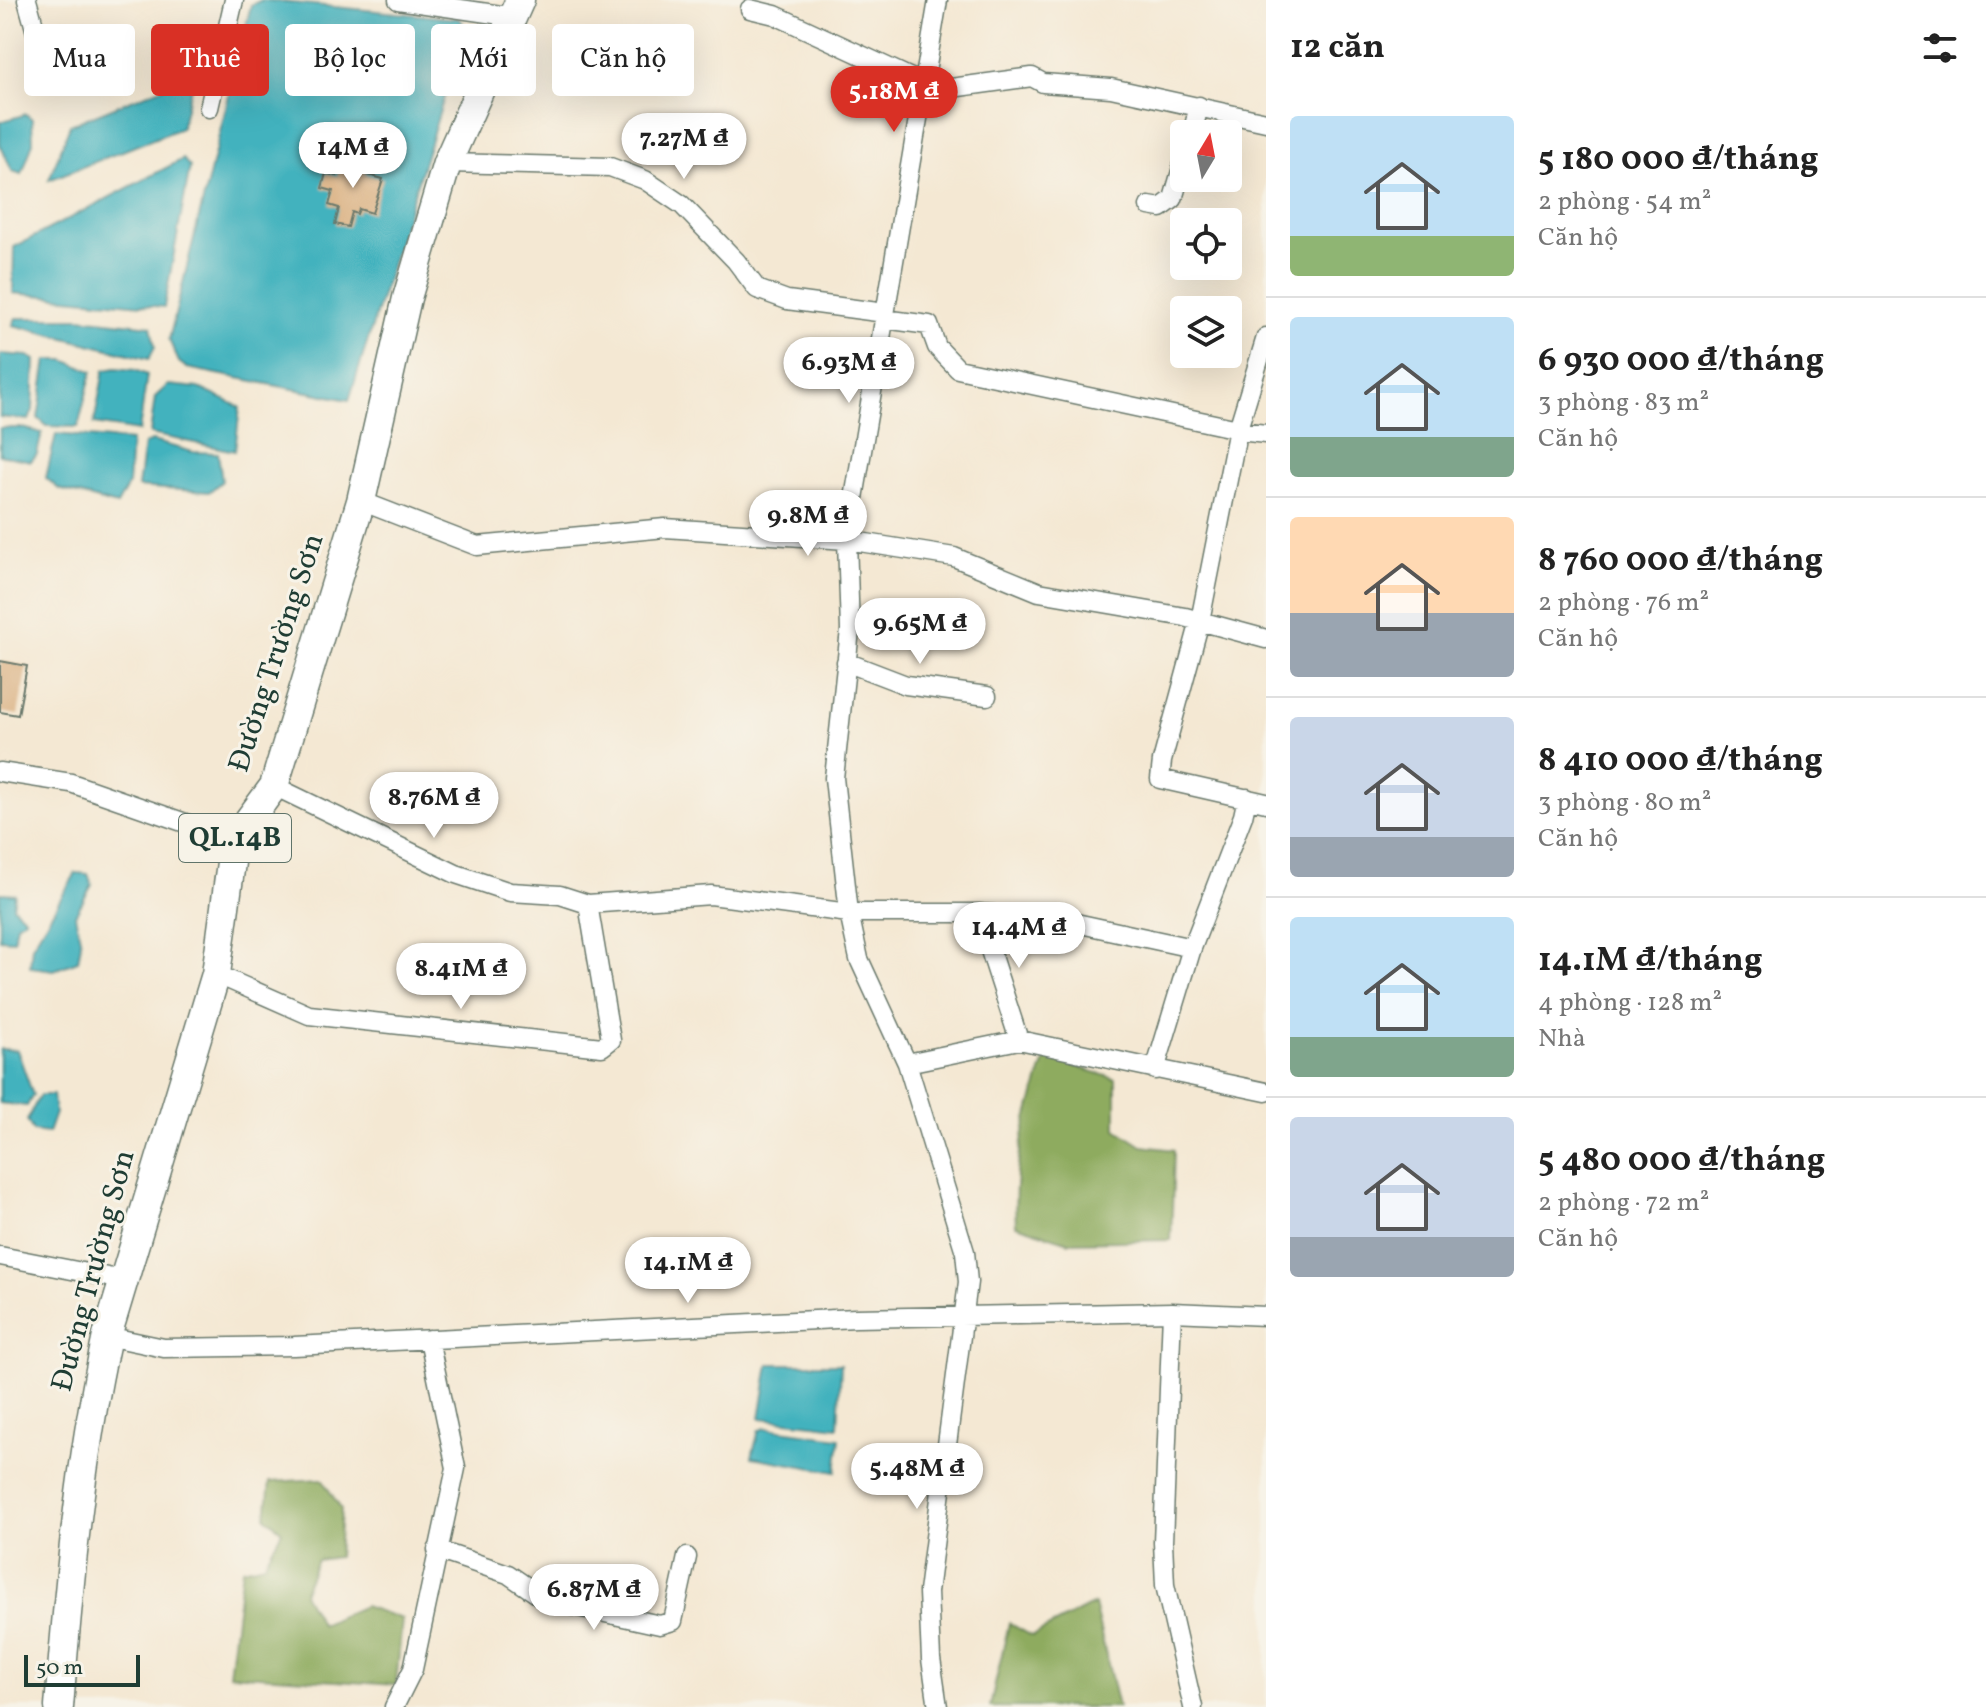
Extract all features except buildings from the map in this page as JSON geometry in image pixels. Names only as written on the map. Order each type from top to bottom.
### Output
[{"type":"highway","name":"Đường Trường Sơn","points":[[59,1707],[74,1517],[107,1336],[216,974],[234,840],[274,786],[361,501],[407,298],[447,163],[518,8]]},
{"type":"street","points":[[27,0],[34,24]]},
{"type":"street","points":[[209,108],[234,0]]},
{"type":"street","points":[[398,0],[518,8]]},
{"type":"street","points":[[938,0],[847,540],[850,630],[834,778],[849,913],[859,959],[907,1063],[965,1252],[968,1282],[928,1592],[931,1659],[938,1707]]},
{"type":"street","points":[[750,9],[775,15],[913,79],[922,92]]},
{"type":"street","points":[[922,92],[1032,77],[1043,83],[1111,88],[1266,122]]},
{"type":"street","points":[[1196,120],[1199,106]]},
{"type":"street","points":[[447,163],[610,167],[645,180],[682,205],[736,261],[757,289],[787,300],[929,325],[937,347],[958,369],[1266,434]]},
{"type":"street","points":[[1149,206],[1161,208],[1171,201],[1174,192]]},
{"type":"street","points":[[1266,337],[1238,430],[1200,621],[1162,761],[1160,779],[1266,803]]},
{"type":"street","points":[[361,501],[477,546],[665,528],[847,540],[954,557],[1039,592],[1200,621],[1266,639]]},
{"type":"street","points":[[846,662],[906,685],[987,696]]},
{"type":"street","points":[[0,772],[71,783],[234,840]]},
{"type":"street","points":[[274,786],[456,874],[510,892],[560,895],[588,904],[711,895],[849,913],[978,913],[1062,920],[1192,948]]},
{"type":"street","points":[[1155,1070],[1192,948],[1243,816],[1247,798]]},
{"type":"street","points":[[216,974],[309,1015],[602,1047],[611,1040],[588,904]]},
{"type":"street","points":[[978,913],[1019,1040]]},
{"type":"street","points":[[907,1063],[1019,1040],[1266,1092]]},
{"type":"street","points":[[0,1256],[123,1280]]},
{"type":"street","points":[[1172,1312],[1163,1542],[1165,1585],[1193,1707]]},
{"type":"street","points":[[107,1336],[164,1348],[964,1316],[1172,1312],[1266,1316]]},
{"type":"street","points":[[394,1707],[413,1669],[456,1468],[429,1339]]},
{"type":"street","points":[[437,1550],[508,1574],[546,1600],[660,1625],[673,1621],[687,1557]]},
{"type":"green space","points":[[1046,1057],[1116,1079],[1116,1129],[1142,1146],[1174,1150],[1171,1240],[1069,1242],[1016,1225],[1016,1181],[1022,1140]]},
{"type":"green space","points":[[322,1479],[341,1509],[338,1557],[317,1560],[303,1593],[321,1625],[364,1606],[402,1619],[396,1685],[229,1674],[242,1569],[264,1564],[282,1531],[266,1517],[270,1482]]},
{"type":"green space","points":[[1094,1604],[1118,1707],[990,1707],[1009,1623],[1032,1636]]},
{"type":"water","points":[[262,0],[460,19],[463,24],[431,24],[431,96],[445,96],[349,400],[187,368],[179,362],[169,340],[229,96],[269,96],[269,24],[246,24],[251,5]]},
{"type":"water","points":[[151,92],[151,96],[189,96],[181,128],[49,180],[70,125]]},
{"type":"water","points":[[26,114],[32,119],[33,142],[22,174],[12,171],[0,144],[0,122]]},
{"type":"water","points":[[183,159],[190,167],[164,307],[13,293],[14,247]]},
{"type":"water","points":[[16,318],[80,318],[151,326],[155,347],[149,359],[13,325]]},
{"type":"water","points":[[0,354],[28,356],[35,360],[33,410],[29,420],[0,417]]},
{"type":"water","points":[[47,360],[64,360],[92,371],[78,427],[47,426],[38,418]]},
{"type":"water","points":[[116,368],[147,375],[139,431],[94,424],[104,370]]},
{"type":"water","points":[[168,385],[199,388],[240,407],[235,451],[150,434],[155,397]]},
{"type":"water","points":[[0,428],[23,428],[42,433],[37,454],[31,461],[0,455]]},
{"type":"water","points":[[56,434],[131,441],[128,485],[117,505],[59,489],[46,478]]},
{"type":"water","points":[[152,441],[193,452],[218,453],[222,481],[209,492],[138,487],[144,444]]},
{"type":"water","points":[[76,873],[88,874],[92,885],[75,915],[81,943],[78,961],[54,970],[30,967],[32,946]]},
{"type":"water","points":[[0,893],[15,894],[13,907],[25,918],[17,924],[14,940],[0,939]]},
{"type":"water","points":[[0,1049],[17,1050],[33,1095],[27,1106],[0,1103]]},
{"type":"water","points":[[40,1095],[53,1095],[55,1113],[48,1133],[33,1131],[27,1120]]},
{"type":"water","points":[[769,1364],[841,1364],[838,1427],[760,1418]]},
{"type":"water","points":[[766,1428],[840,1438],[836,1472],[752,1457],[759,1430]]}]
